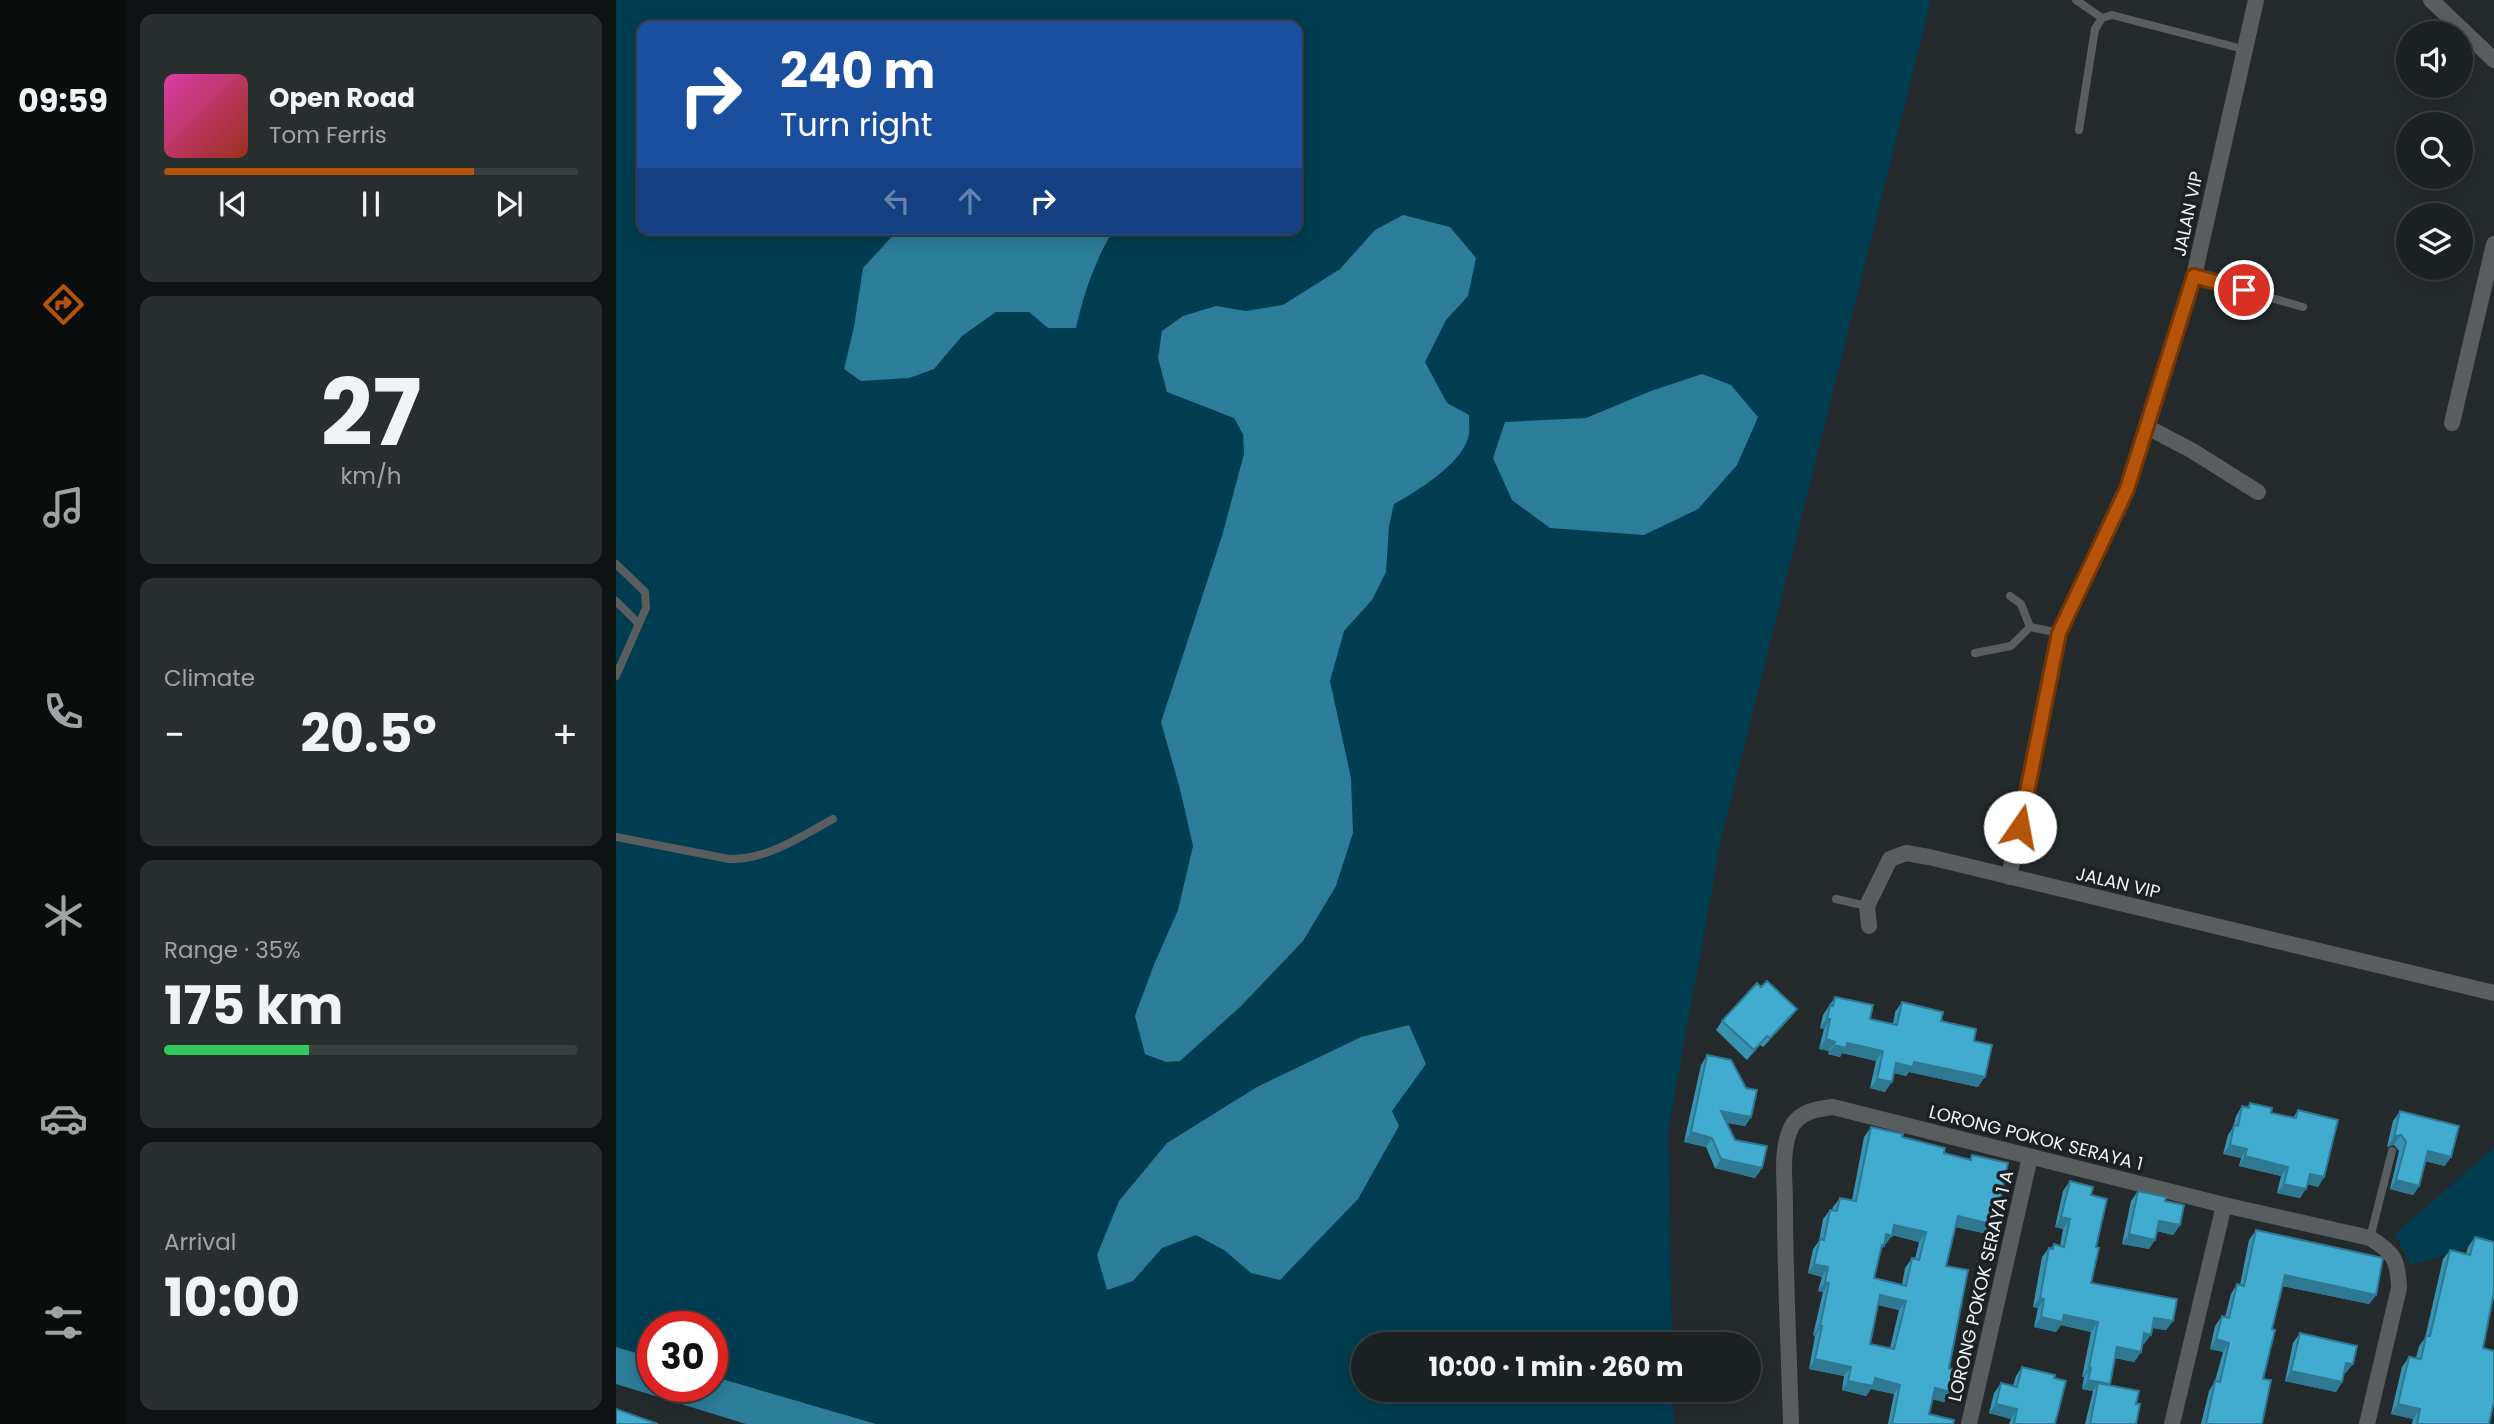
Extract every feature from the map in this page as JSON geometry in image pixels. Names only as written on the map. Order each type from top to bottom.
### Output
[{"type":"street","name":"JALAN VIP","points":[[2256,0],[2194,276],[2127,489],[2059,633],[2009,877],[2494,993]]},
{"type":"street","points":[[2431,0],[2494,61]]},
{"type":"street","points":[[2452,423],[2494,244]]},
{"type":"street","points":[[2147,427],[2191,450],[2258,492]]},
{"type":"street","points":[[1869,926],[1867,906],[1890,859],[1906,853],[2009,877]]},
{"type":"street","name":"LORONG POKOK SERAYA 1","points":[[1791,1424],[1785,1259],[1786,1149],[1791,1128],[1799,1117],[1814,1109],[1833,1107],[2224,1205],[2370,1238]]},
{"type":"street","name":"LORONG POKOK SERAYA 1 A","points":[[1969,1424],[2030,1157]]},
{"type":"street","points":[[2172,1424],[2224,1205]]},
{"type":"street","points":[[2367,1424],[2399,1288],[2398,1270],[2389,1250],[2370,1238]]},
{"type":"lane","points":[[2076,0],[2102,18]]},
{"type":"lane","points":[[2079,130],[2095,29],[2102,18],[2112,15],[2243,49]]},
{"type":"lane","points":[[2194,276],[2303,307]]},
{"type":"lane","points":[[616,564],[645,592],[646,608],[616,676]]},
{"type":"lane","points":[[2010,596],[2021,604],[2029,627]]},
{"type":"lane","points":[[616,601],[638,623]]},
{"type":"lane","points":[[2029,627],[2059,633]]},
{"type":"lane","points":[[1975,653],[2011,646],[2029,627]]},
{"type":"lane","points":[[616,837],[729,859],[748,859],[766,854],[833,819]]},
{"type":"lane","points":[[1836,899],[1867,906]]},
{"type":"lane","points":[[2370,1238],[2392,1151]]},
{"type":"shaded area","points":[[616,0],[1931,0],[1722,834],[1668,1131],[1672,1332],[1351,1332],[1351,1402],[1673,1402],[1674,1424],[876,1424],[728,1381],[728,1311],[637,1311],[637,1353],[616,1347]]},
{"type":"shaded area","points":[[1403,215],[1450,227],[1476,258],[1468,296],[1446,320],[1425,362],[1447,403],[1469,415],[1468,438],[1457,458],[1447,467],[1425,485],[1394,504],[1389,526],[1386,572],[1372,600],[1344,631],[1330,681],[1351,778],[1353,833],[1336,886],[1303,941],[1240,1007],[1180,1061],[1166,1062],[1145,1054],[1135,1016],[1178,910],[1193,846],[1161,722],[1222,536],[1244,454],[1243,434],[1234,418],[1167,392],[1158,358],[1162,331],[1183,316],[1216,306],[1246,311],[1283,305],[1340,269],[1375,230]]},
{"type":"shaded area","points":[[893,235],[1111,235],[1091,277],[1076,328],[1048,328],[1029,312],[996,312],[962,336],[934,369],[909,378],[861,381],[844,369],[863,268]]},
{"type":"shaded area","points":[[1702,374],[1731,385],[1758,417],[1737,465],[1698,509],[1644,535],[1550,528],[1512,500],[1493,458],[1505,422],[1586,418],[1651,391]]},
{"type":"shaded area","points":[[1409,1025],[1426,1064],[1392,1111],[1399,1126],[1358,1199],[1280,1280],[1251,1273],[1224,1250],[1196,1235],[1162,1248],[1133,1281],[1107,1290],[1097,1255],[1119,1201],[1167,1143],[1257,1087],[1361,1037]]},
{"type":"shaded area","points":[[2494,1148],[2494,1240],[2411,1265],[2395,1234]]},
{"type":"shaded area","points":[[616,1347],[637,1353],[637,1390],[616,1384]]},
{"type":"shaded area","points":[[728,1381],[876,1424],[746,1424],[674,1402],[728,1402]]},
{"type":"building","points":[[1767,981],[1797,1009],[1770,1038],[1767,1036],[1754,1050],[1722,1021],[1757,983],[1761,987]]},
{"type":"building","points":[[1835,997],[1873,1005],[1870,1019],[1897,1025],[1902,1002],[1943,1012],[1941,1021],[1976,1029],[1974,1041],[1992,1045],[1985,1077],[1914,1062],[1913,1067],[1896,1063],[1892,1082],[1877,1079],[1883,1051],[1847,1043],[1846,1048],[1834,1045],[1835,1042],[1826,1039],[1830,1005],[1833,1006]]},
{"type":"building","points":[[1707,1055],[1731,1060],[1746,1088],[1757,1090],[1751,1117],[1721,1111],[1735,1140],[1767,1146],[1762,1168],[1721,1159],[1712,1138],[1691,1132]]},
{"type":"building","points":[[2250,1103],[2272,1108],[2271,1113],[2296,1118],[2298,1110],[2338,1120],[2324,1177],[2310,1174],[2306,1189],[2284,1184],[2288,1167],[2245,1156],[2247,1149],[2230,1145],[2242,1106],[2249,1108]]},
{"type":"building","points":[[2400,1111],[2459,1126],[2451,1157],[2428,1151],[2419,1186],[2396,1180],[2406,1142],[2401,1135],[2394,1137]]},
{"type":"building","points":[[1871,1127],[1945,1148],[1944,1153],[1971,1160],[1972,1155],[2008,1163],[1995,1225],[1958,1216],[1946,1266],[1968,1270],[1949,1368],[1956,1370],[1951,1392],[1935,1388],[1929,1414],[1954,1420],[1953,1424],[1892,1424],[1900,1385],[1875,1378],[1873,1386],[1848,1381],[1851,1367],[1815,1359],[1829,1283],[1825,1282],[1828,1267],[1814,1264],[1820,1239],[1824,1240],[1830,1210],[1837,1211],[1840,1198],[1856,1201]],"holes":[[[1894,1225],[1926,1232],[1919,1260],[1912,1258],[1906,1286],[1874,1278],[1886,1234],[1892,1236]],[[1880,1295],[1906,1301],[1894,1349],[1870,1344]]]},
{"type":"building","points":[[2070,1181],[2093,1187],[2091,1195],[2107,1199],[2091,1283],[2177,1299],[2173,1321],[2154,1318],[2151,1335],[2144,1333],[2141,1352],[2117,1347],[2110,1384],[2088,1380],[2098,1322],[2064,1315],[2062,1322],[2041,1317],[2044,1299],[2040,1298],[2049,1248],[2053,1249],[2054,1244],[2064,1247],[2070,1219],[2061,1217]]},
{"type":"building","points":[[2138,1191],[2166,1197],[2165,1201],[2184,1205],[2180,1225],[2159,1221],[2155,1240],[2129,1234]]},
{"type":"building","points":[[2256,1230],[2383,1258],[2376,1295],[2285,1275],[2263,1379],[2271,1380],[2262,1424],[2206,1424],[2215,1381],[2220,1382],[2229,1343],[2216,1339],[2222,1316],[2229,1318],[2237,1284],[2244,1286]]},
{"type":"building","points":[[2475,1237],[2494,1242],[2494,1292],[2483,1348],[2494,1351],[2494,1401],[2489,1424],[2417,1424],[2420,1409],[2398,1404],[2409,1357],[2421,1359],[2426,1336],[2430,1336],[2450,1250],[2470,1255]]},
{"type":"building","points":[[2300,1333],[2357,1346],[2353,1364],[2346,1363],[2342,1382],[2291,1371]]},
{"type":"building","points":[[2022,1367],[2055,1375],[2054,1378],[2066,1381],[2055,1424],[2014,1424],[2017,1409],[1996,1404],[2001,1383],[2017,1387]]},
{"type":"building","points":[[2098,1383],[2139,1391],[2136,1404],[2140,1404],[2136,1424],[2090,1424]]},
{"type":"building","points":[[616,1409],[658,1424],[616,1424]]},
{"type":"route","points":[[2020,827],[2059,633],[2127,489],[2194,276],[2244,290]]}]
